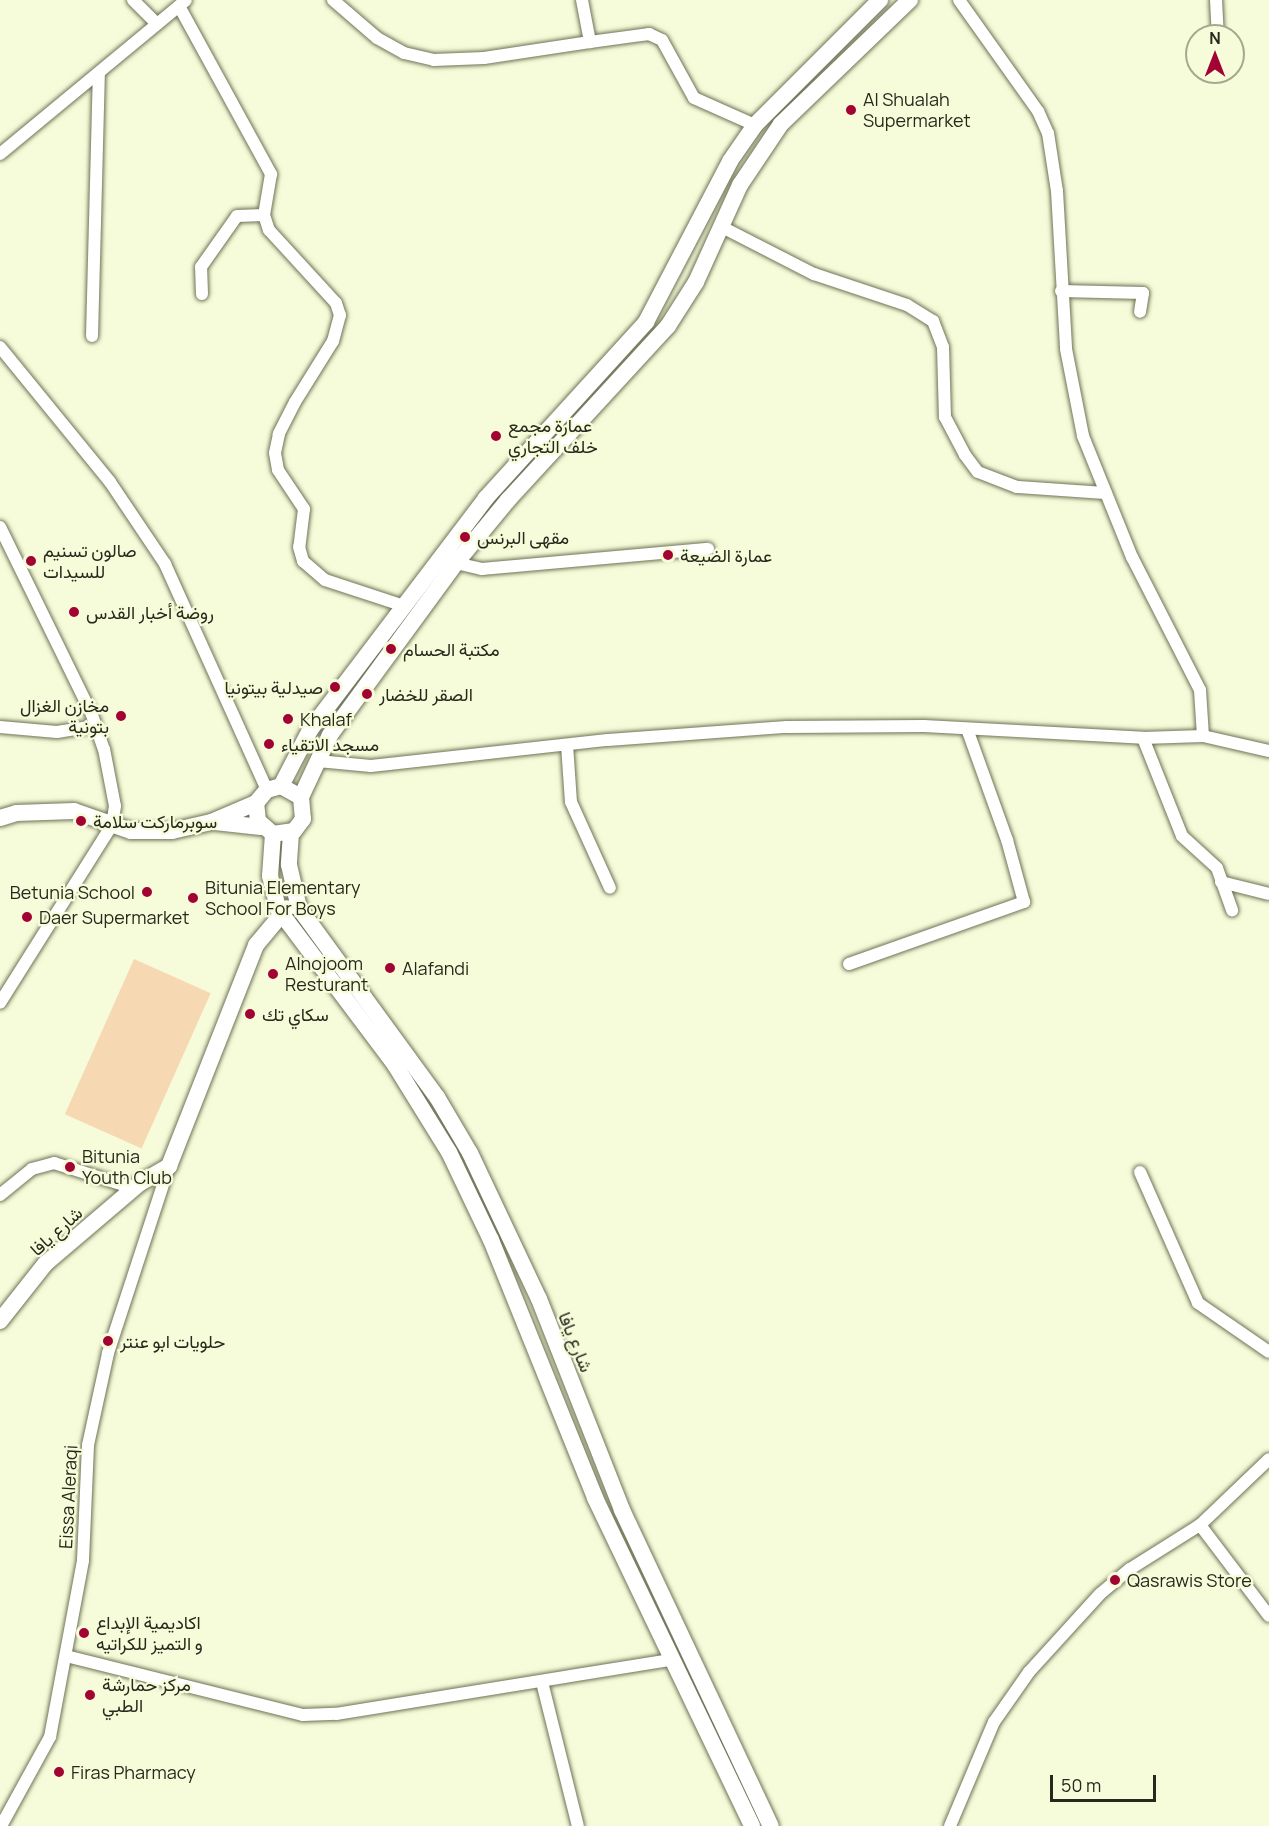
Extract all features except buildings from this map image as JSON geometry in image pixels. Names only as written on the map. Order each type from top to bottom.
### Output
[{"type":"street","points":[[133,0],[158,24]]},
{"type":"street","points":[[333,0],[377,38],[404,53],[434,60],[484,58],[649,34],[662,40],[694,98],[755,125]]},
{"type":"street","points":[[582,0],[590,42]]},
{"type":"street","points":[[752,1826],[595,1498],[491,1240],[448,1152],[395,1065],[281,914],[271,895],[267,831],[256,815],[310,730],[486,498],[646,322],[730,161],[755,125],[880,0]]},
{"type":"street","points":[[211,822],[291,833],[303,819],[301,797],[330,735],[456,563],[508,500],[668,326],[696,282],[740,185],[782,124],[910,0]]},
{"type":"street","points":[[959,0],[1038,111],[1048,133],[1057,191],[1066,349],[1083,435],[1132,557],[1200,690],[1203,736]]},
{"type":"street","points":[[1216,0],[1217,24]]},
{"type":"street","points":[[0,154],[183,3],[271,174],[264,215],[268,230],[336,303],[340,315],[333,342],[295,402],[279,434],[275,453],[278,470],[304,508],[299,548],[303,561],[325,580],[404,606]]},
{"type":"street","points":[[92,336],[99,73]]},
{"type":"street","points":[[202,294],[201,267],[237,216],[264,215]]},
{"type":"street","points":[[720,226],[814,274],[907,305],[933,321],[943,347],[945,417],[965,455],[978,472],[1017,487],[1106,493]]},
{"type":"street","points":[[1061,291],[1143,293],[1140,312]]},
{"type":"street","points":[[0,347],[110,482],[165,564],[268,793]]},
{"type":"street","points":[[0,527],[96,726],[113,783],[112,825],[0,1003]]},
{"type":"street","points":[[456,563],[482,569],[708,549]]},
{"type":"street","points":[[0,726],[57,732],[96,726]]},
{"type":"street","points":[[318,761],[371,766],[567,745],[787,727],[967,729],[1143,738],[1203,736],[1269,751]]},
{"type":"street","points":[[849,964],[1024,902],[1007,840],[967,729]]},
{"type":"street","points":[[1143,738],[1182,836],[1217,868],[1232,910]]},
{"type":"street","points":[[567,745],[571,802],[610,888]]},
{"type":"street","points":[[0,818],[16,813],[74,811],[112,825],[149,833],[211,822],[268,793],[301,797]]},
{"type":"street","name":"شارع يافا","points":[[291,833],[289,865],[296,900],[312,931],[437,1097],[470,1153],[539,1299],[622,1510],[771,1826]]},
{"type":"street","points":[[1221,882],[1269,894]]},
{"type":"street","points":[[169,1166],[256,945],[281,914],[296,900]]},
{"type":"street","points":[[0,1196],[32,1169],[54,1163],[133,1188]]},
{"type":"street","name":"شارع يافا","points":[[0,1321],[45,1264],[133,1188],[169,1166]]},
{"type":"street","name":"Eissa Aleraqi","points":[[1,1826],[50,1737],[83,1560],[88,1445],[108,1353],[169,1166]]},
{"type":"street","points":[[1140,1172],[1198,1303],[1269,1352]]},
{"type":"street","points":[[950,1826],[994,1722],[1029,1672],[1100,1594],[1130,1569],[1200,1525],[1269,1459]]},
{"type":"street","points":[[1200,1525],[1269,1616]]},
{"type":"street","points":[[66,1656],[303,1715],[542,1682],[671,1660]]},
{"type":"street","points":[[542,1682],[578,1826]]},
{"type":"shaded area","points":[[134,959],[211,993],[142,1148],[65,1114]]},
{"type":"place","name":"Al Shualah Supermarket","points":[[851,110]]},
{"type":"place","name":"عمارة مجمع خلف التجاري","points":[[496,436]]},
{"type":"place","name":"مقهى البرنس","points":[[465,537]]},
{"type":"place","name":"عمارة الضيعة","points":[[668,555]]},
{"type":"place","name":"صالون تسنيم للسيدات","points":[[31,561]]},
{"type":"place","name":"روضة أخبار القدس","points":[[74,612]]},
{"type":"place","name":"مكتبة الحسام","points":[[391,649]]},
{"type":"place","name":"صيدلية بيتونيا","points":[[335,687]]},
{"type":"place","name":"الصقر للخضار","points":[[367,694]]},
{"type":"place","name":"مخازن الغزال بتونية","points":[[121,716]]},
{"type":"place","name":"Khalaf","points":[[288,719]]},
{"type":"place","name":"مسجد الاتقياء","points":[[269,744]]},
{"type":"place","name":"سوبرماركت سلامة","points":[[81,821]]},
{"type":"place","name":"Betunia School","points":[[147,892]]},
{"type":"place","name":"Bitunia Elementary School For Boys","points":[[193,898]]},
{"type":"place","name":"Daer Supermarket","points":[[27,917]]},
{"type":"place","name":"Alafandi","points":[[390,968]]},
{"type":"place","name":"Alnojoom Resturant","points":[[273,974]]},
{"type":"place","name":"سكاي تك","points":[[250,1014]]},
{"type":"place","name":"Bitunia Youth Club","points":[[70,1167]]},
{"type":"place","name":"حلويات ابو عنتر","points":[[108,1341]]},
{"type":"place","name":"Qasrawis Store","points":[[1115,1580]]},
{"type":"place","name":"اكاديمية الإبداع و التميز للكراتيه","points":[[84,1633]]},
{"type":"place","name":"مركز حمارشة الطبي","points":[[90,1695]]},
{"type":"place","name":"Firas Pharmacy","points":[[59,1772]]}]
